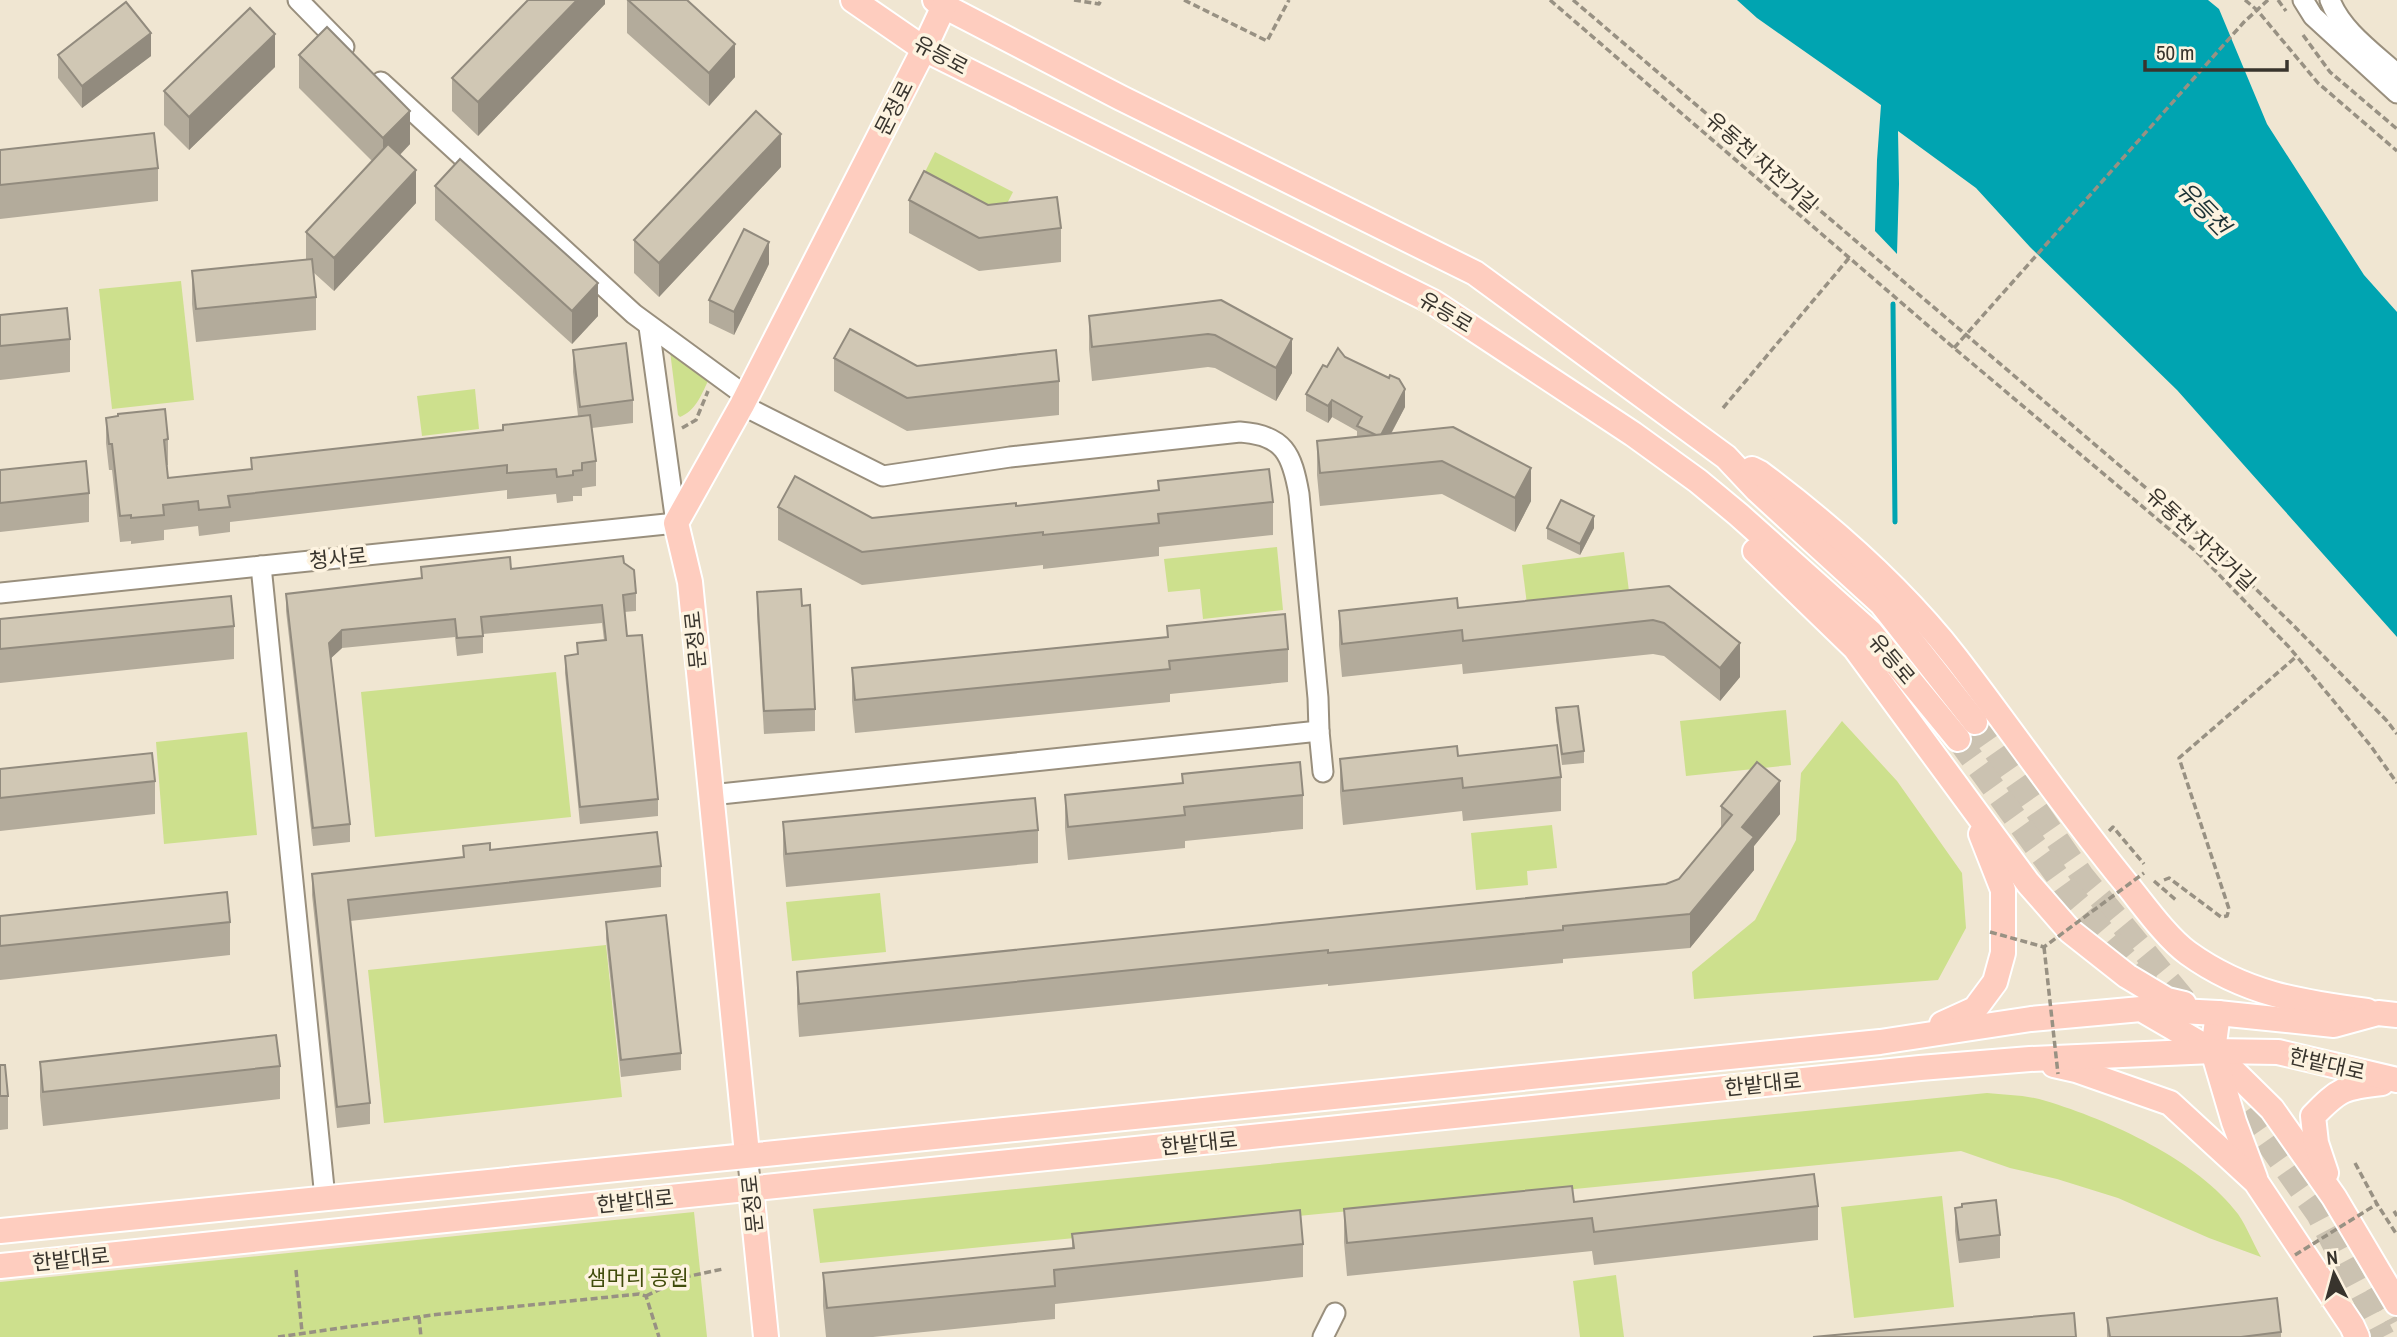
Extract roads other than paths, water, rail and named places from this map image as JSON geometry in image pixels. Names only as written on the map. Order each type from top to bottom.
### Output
[{"type":"main road","name":"유등로","points":[[853,0],[924,49],[1433,302],[1633,434],[1698,481],[1871,633],[1967,731],[1882,604],[1757,490],[1726,457],[1475,273],[1121,98],[940,3]]},
{"type":"main road","name":"문정로","points":[[747,1154],[690,582],[676,523],[744,400],[924,49],[940,3]]},
{"type":"main road","points":[[1726,457],[1760,473],[1818,517],[1892,586],[1955,656],[2064,806],[2155,918],[2187,952],[2242,984],[2295,1001],[2388,1014]]},
{"type":"main road","points":[[1698,481],[1717,517],[1855,648],[2028,883],[2070,931],[2127,976],[2167,1000],[2218,1013],[2278,1052]]},
{"type":"main road","points":[[1880,1042],[1944,1023],[1975,1009],[1995,982],[2003,953],[2003,890],[1986,845],[1958,786]]},
{"type":"main road","points":[[2141,1009],[2213,1051],[2272,1110],[2334,1197],[2397,1303]]},
{"type":"main road","name":"한밭대로","points":[[0,1231],[1880,1042],[2031,1019],[2141,1009],[2218,1013],[2334,1025],[2388,1014]]},
{"type":"main road","points":[[2218,1013],[2213,1051],[2234,1122],[2256,1182]]},
{"type":"main road","name":"한밭대로","points":[[0,1266],[1878,1072],[2029,1059],[2213,1051],[2278,1052],[2397,1081]]},
{"type":"main road","points":[[2029,1059],[2076,1070],[2171,1103],[2256,1182],[2357,1337]]},
{"type":"main road","points":[[2334,1197],[2316,1143],[2313,1116],[2336,1093],[2354,1086],[2397,1081]]},
{"type":"main road","name":"문정로","points":[[751,1189],[766,1337]]},
{"type":"street","points":[[298,0],[362,65],[649,327],[744,400],[883,476],[1010,457],[1240,432],[1258,433],[1272,438],[1289,456],[1297,484],[1323,772]]},
{"type":"street","points":[[2303,0],[2313,16],[2397,93]]},
{"type":"street","points":[[2330,0],[2334,10],[2347,26],[2397,74]]},
{"type":"street","points":[[649,327],[676,523]]},
{"type":"street","name":"청사로","points":[[0,593],[676,523]]},
{"type":"street","points":[[261,566],[325,1198]]},
{"type":"street","points":[[711,795],[1319,731]]},
{"type":"street","name":"문정로","points":[[747,1154],[751,1189]]},
{"type":"street","points":[[1323,1337],[1335,1313]]},
{"type":"water","name":"유등천","points":[[1737,0],[2208,0],[2219,9],[2267,124],[2364,275],[2397,312],[2397,637],[2177,390],[2030,247],[1976,188],[1898,131],[1897,254],[1875,231],[1881,105],[1757,18]]},
{"type":"waterway","points":[[1893,304],[1895,522]]},
{"type":"tunnel","points":[[1975,722],[2083,877],[2195,1013]]},
{"type":"tunnel","points":[[1958,739],[2066,888],[2148,985]]},
{"type":"tunnel","points":[[2225,1082],[2318,1214],[2383,1337]]},
{"type":"tunnel","points":[[2377,1285],[2397,1321]]},
{"type":"park label","name":"샘머리 공원","points":[[638,1277]]}]
